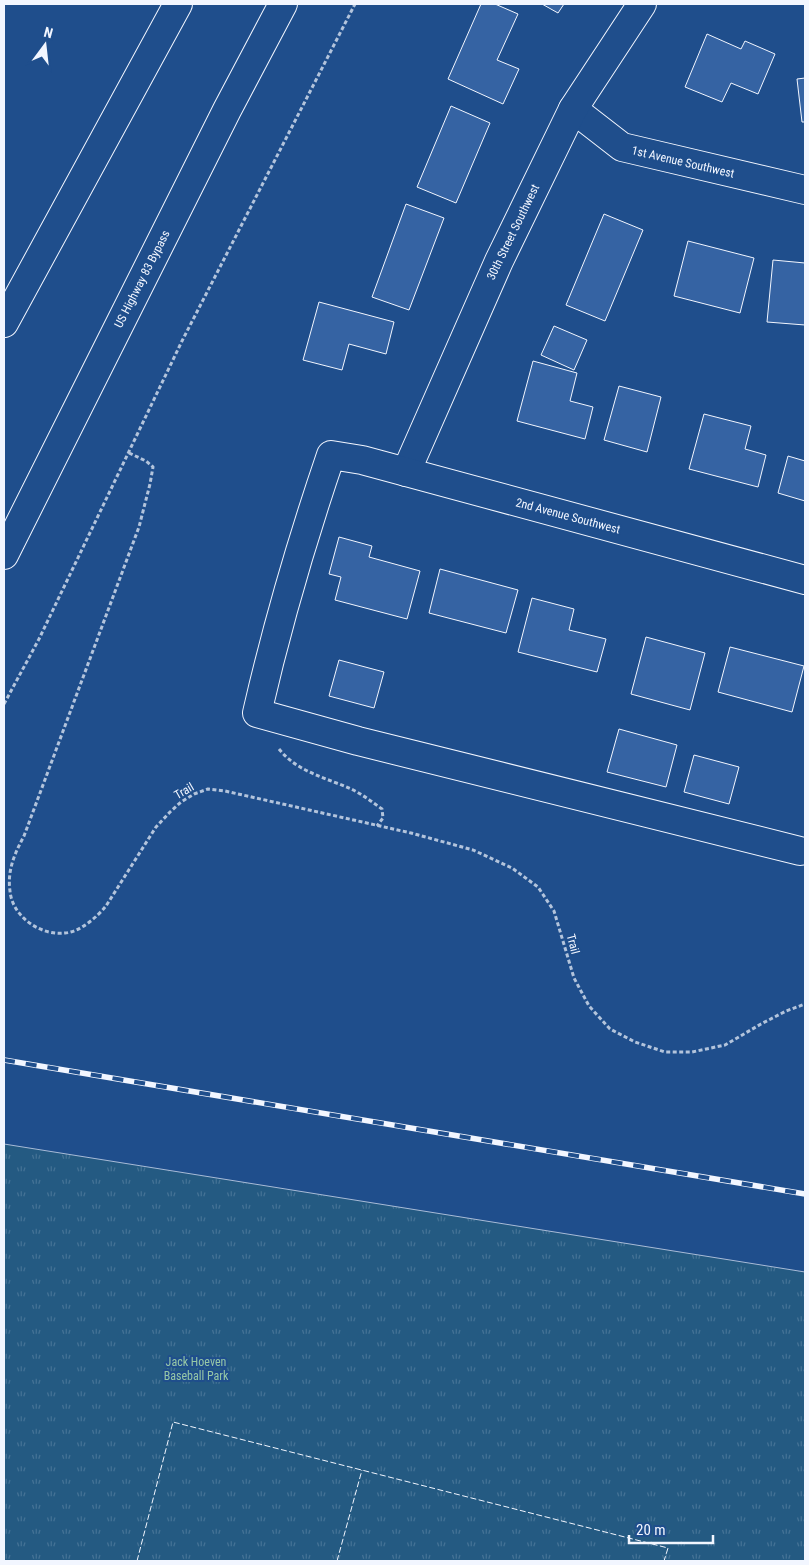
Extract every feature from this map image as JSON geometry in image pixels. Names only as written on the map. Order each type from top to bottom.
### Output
[{"type":"main road","points":[[4,323],[178,4]]},
{"type":"main road","name":"US Highway 83 Bypass","points":[[4,555],[218,128],[283,4]]},
{"type":"main road","name":"30th Street Southwest","points":[[406,472],[498,261],[573,109],[642,4]]},
{"type":"main road","name":"1st Avenue Southwest","points":[[573,109],[622,147],[805,190]]},
{"type":"main road","name":"2nd Avenue Southwest","points":[[274,719],[256,713],[314,503],[330,455],[362,460],[805,580]]},
{"type":"main road","points":[[274,719],[800,851]]},
{"type":"path","points":[[4,704],[39,639],[182,341],[355,4]]},
{"type":"path","name":"Trail","points":[[129,453],[146,461],[153,467],[150,484],[139,527],[24,836],[14,855],[11,866],[10,892],[14,905],[21,916],[36,927],[51,932],[66,933],[85,926],[100,914],[156,827],[180,802],[208,789],[225,790],[411,833],[473,850],[512,868],[538,887],[554,911],[574,978],[589,1006],[610,1029],[635,1042],[665,1052],[692,1052],[725,1045],[760,1024],[805,1004]]},
{"type":"path","points":[[274,719],[276,746],[284,756],[317,776],[352,790],[382,809],[384,818],[377,826]]},
{"type":"green space","name":"Jack Hoeven Baseball Park","points":[[4,1144],[805,1272],[805,1561],[4,1561]]},
{"type":"building","points":[[481,4],[495,4],[518,14],[497,60],[519,69],[503,104],[448,79]]},
{"type":"building","points":[[542,4],[564,4],[558,13]]},
{"type":"building","points":[[707,34],[741,49],[745,41],[775,54],[758,94],[731,83],[722,102],[685,87]]},
{"type":"building","points":[[805,78],[805,122],[802,122],[797,79]]},
{"type":"building","points":[[451,106],[490,123],[456,203],[417,187]]},
{"type":"building","points":[[406,204],[444,218],[409,310],[372,297]]},
{"type":"building","points":[[604,214],[643,230],[605,321],[566,305]]},
{"type":"building","points":[[688,241],[754,258],[740,313],[674,296]]},
{"type":"building","points":[[773,260],[805,263],[805,325],[767,322]]},
{"type":"building","points":[[319,302],[394,322],[386,354],[349,344],[342,370],[303,360]]},
{"type":"building","points":[[554,326],[587,340],[574,370],[541,355]]},
{"type":"building","points":[[533,361],[577,373],[570,401],[593,407],[585,439],[517,421]]},
{"type":"building","points":[[619,386],[661,397],[647,452],[604,440]]},
{"type":"building","points":[[704,414],[751,426],[745,449],[766,455],[758,487],[689,469]]},
{"type":"building","points":[[788,456],[805,461],[805,501],[778,493]]},
{"type":"building","points":[[339,537],[372,546],[369,557],[420,571],[407,619],[335,600],[341,577],[329,574]]},
{"type":"building","points":[[440,569],[518,590],[506,633],[429,613]]},
{"type":"building","points":[[532,598],[574,609],[569,630],[606,639],[597,672],[518,652]]},
{"type":"building","points":[[646,637],[705,653],[690,710],[631,694]]},
{"type":"building","points":[[730,647],[804,666],[792,712],[718,692]]},
{"type":"building","points":[[339,660],[384,672],[374,708],[329,696]]},
{"type":"building","points":[[619,729],[677,745],[666,787],[607,772]]},
{"type":"building","points":[[694,755],[739,767],[729,804],[684,792]]},
{"type":"railway","points":[[4,1060],[805,1194]]},
{"type":"fence","points":[[137,1561],[173,1422],[668,1548],[664,1561]]},
{"type":"fence","points":[[337,1561],[362,1470]]}]
